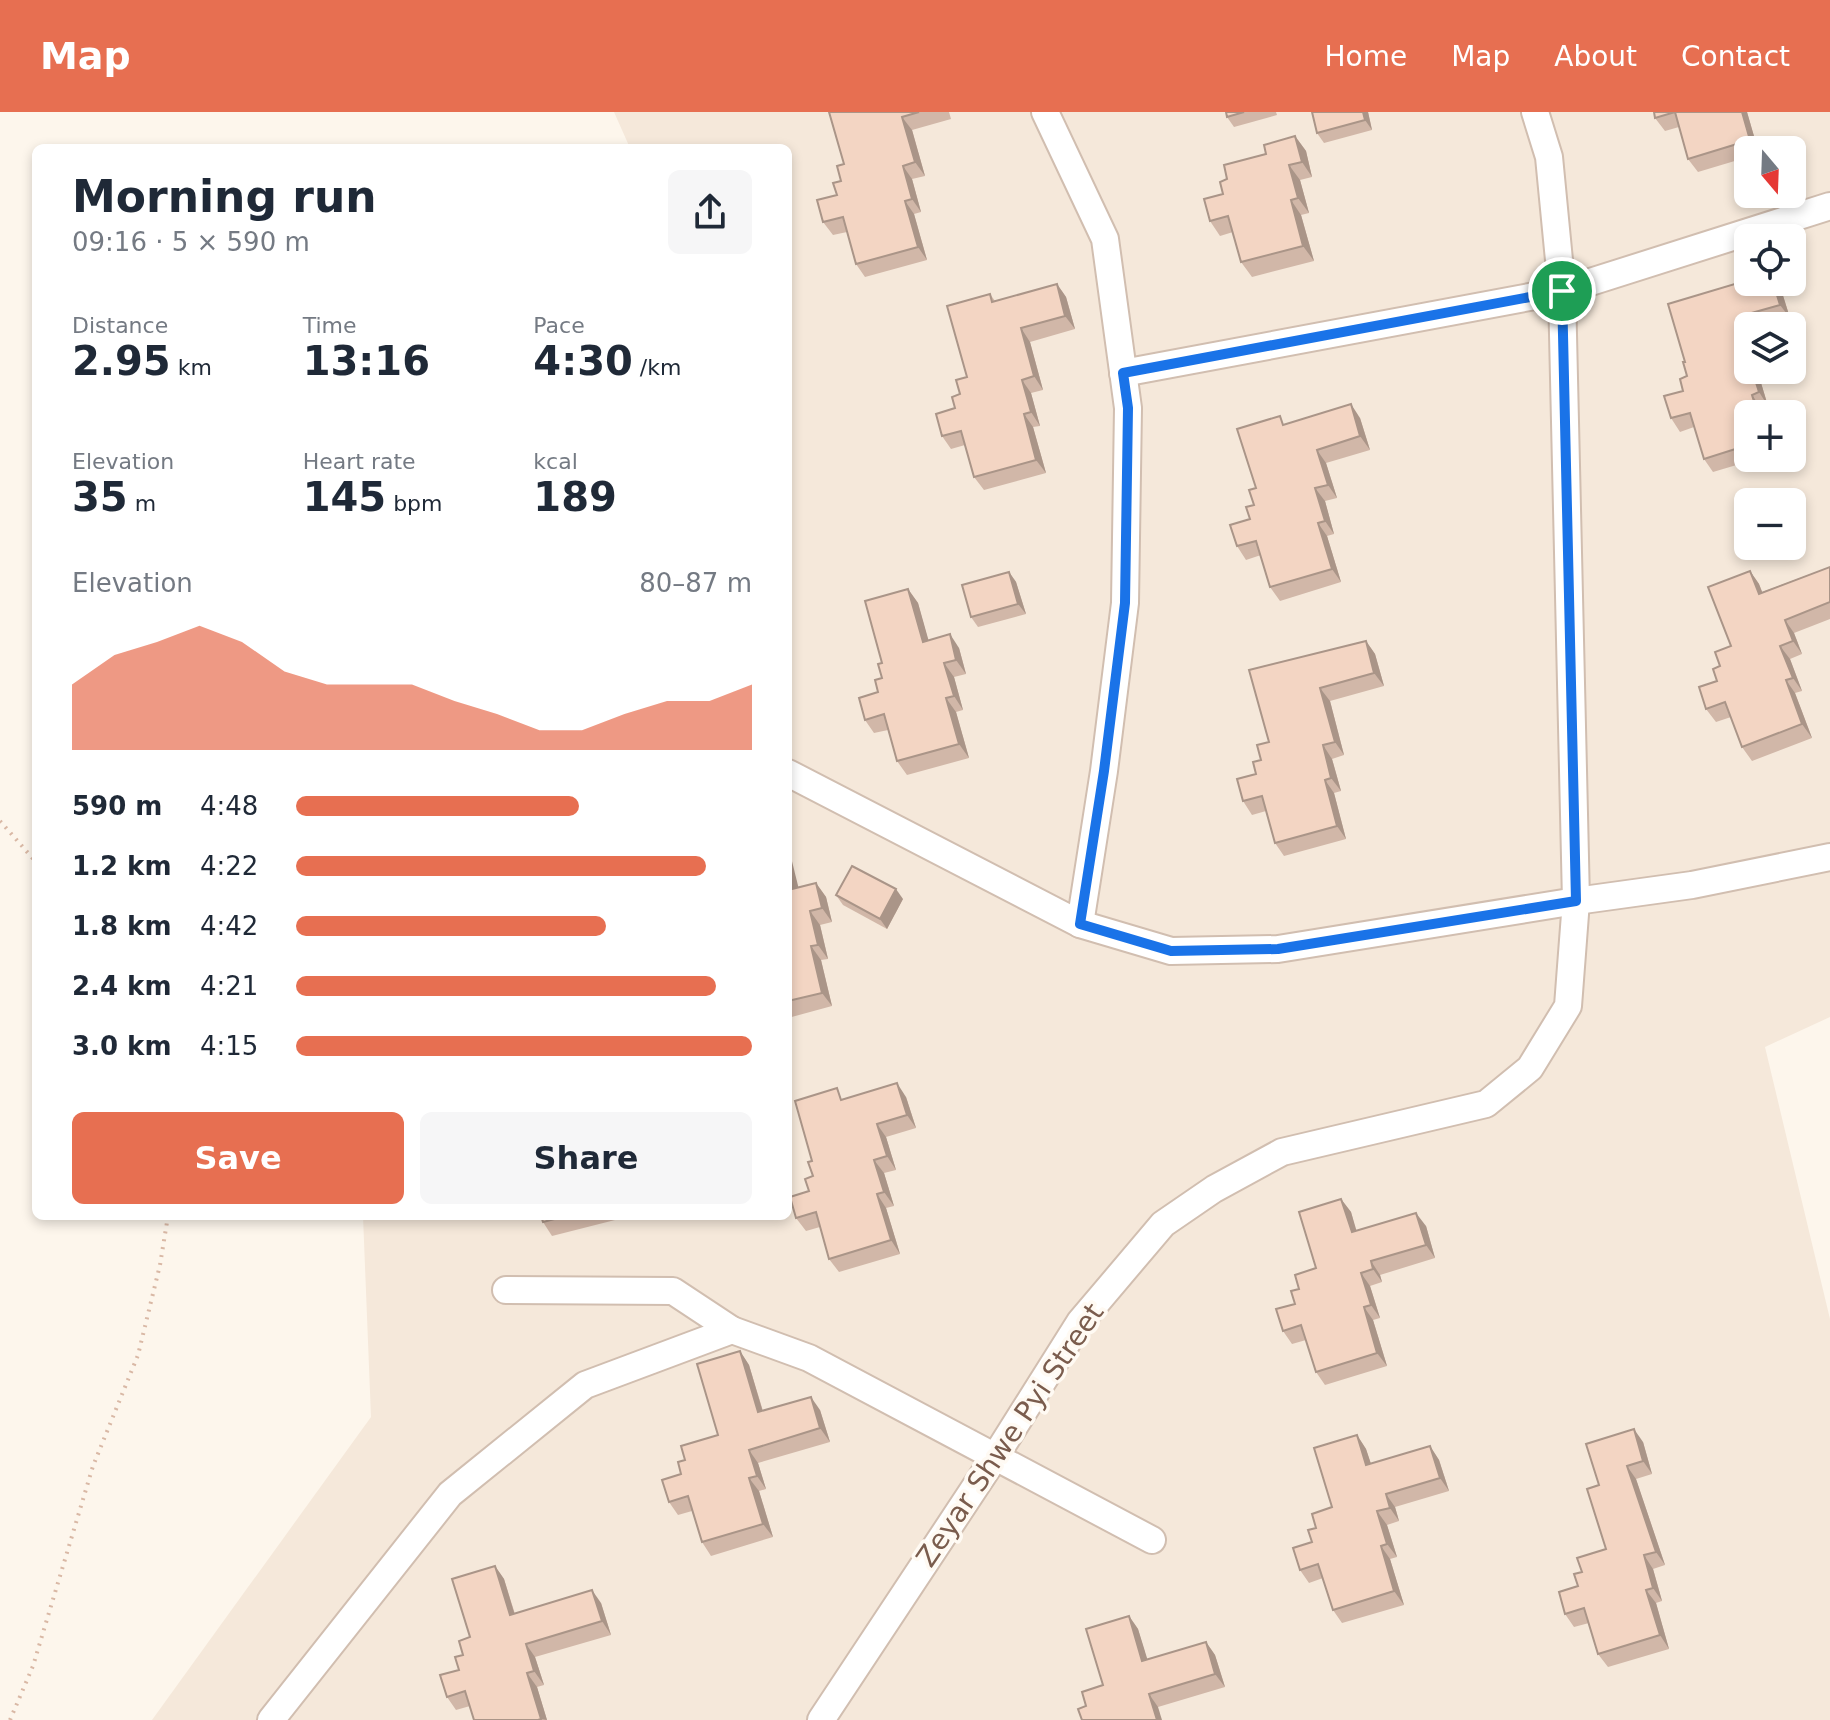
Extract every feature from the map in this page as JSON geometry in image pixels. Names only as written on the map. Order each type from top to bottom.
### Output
[{"type":"street","points":[[1045,112],[1105,239],[1128,408],[1125,603],[1104,771],[1080,924]]},
{"type":"street","name":"Zeyar Shwe Pyi Street","points":[[821,1720],[1080,1322],[1163,1224],[1214,1189],[1282,1152],[1486,1104],[1530,1068],[1568,1006],[1576,901],[1562,291],[1549,157],[1535,112]]},
{"type":"street","points":[[1123,373],[1562,291],[1830,206]]},
{"type":"street","points":[[792,775],[1080,924],[1171,951],[1278,949],[1692,885],[1830,857]]},
{"type":"street","points":[[506,1290],[673,1291],[732,1330],[809,1358],[1152,1540]]},
{"type":"street","points":[[271,1720],[450,1494],[585,1385],[732,1330]]},
{"type":"path","points":[[0,821],[32,857]]},
{"type":"path","points":[[10,1720],[33,1666],[93,1466],[138,1355],[167,1220]]},
{"type":"shaded area","points":[[614,112],[1830,112],[1830,1017],[1765,1047],[1830,1319],[1830,1720],[152,1720],[371,1417],[363,1220],[792,1220],[792,144],[628,144]]},
{"type":"building","points":[[829,112],[919,112],[902,117],[915,162],[903,166],[912,199],[905,201],[918,247],[856,264],[843,217],[823,222],[817,200],[837,195],[833,183],[841,181],[837,166],[844,164]]},
{"type":"building","points":[[1226,112],[1244,112],[1227,117]]},
{"type":"building","points":[[1312,112],[1363,112],[1365,120],[1317,133]]},
{"type":"building","points":[[1654,112],[1675,112],[1655,118]]},
{"type":"building","points":[[1675,112],[1742,112],[1749,136],[1734,136],[1734,145],[1688,159]]},
{"type":"building","points":[[1295,136],[1302,162],[1289,165],[1298,198],[1291,200],[1303,246],[1241,262],[1228,216],[1210,221],[1204,199],[1223,194],[1220,182],[1227,179],[1224,165],[1266,154],[1264,145]]},
{"type":"building","points":[[1057,284],[1065,316],[1021,328],[1034,376],[1022,380],[1031,412],[1024,414],[1036,460],[974,477],[961,431],[942,436],[936,414],[955,408],[952,397],[960,394],[956,380],[967,377],[947,306],[990,294],[992,302]]},
{"type":"building","points":[[1734,284],[1734,296],[1777,296],[1780,305],[1755,312],[1734,312],[1734,384],[1756,384],[1759,392],[1752,395],[1754,400],[1734,400],[1734,449],[1704,459],[1690,413],[1671,418],[1664,396],[1683,391],[1680,379],[1687,376],[1668,304]]},
{"type":"building","points":[[1351,404],[1360,436],[1317,450],[1328,485],[1315,488],[1325,521],[1318,523],[1332,569],[1270,587],[1256,541],[1237,546],[1230,525],[1250,519],[1246,507],[1254,505],[1249,490],[1256,488],[1237,429],[1280,416],[1283,425]]},
{"type":"building","points":[[1830,567],[1830,602],[1785,620],[1793,641],[1780,646],[1793,678],[1786,680],[1802,724],[1742,747],[1725,702],[1706,709],[1699,687],[1717,681],[1713,669],[1720,666],[1715,652],[1731,646],[1708,587],[1750,571],[1759,594]]},
{"type":"building","points":[[1009,572],[1018,604],[971,617],[962,585]]},
{"type":"building","points":[[908,589],[923,642],[950,634],[956,660],[944,663],[954,696],[946,698],[959,744],[897,761],[884,714],[865,720],[859,698],[878,692],[875,680],[882,678],[878,664],[882,663],[865,601]]},
{"type":"building","points":[[1366,641],[1374,673],[1320,688],[1335,742],[1323,745],[1331,778],[1325,780],[1337,826],[1275,843],[1262,796],[1243,801],[1237,779],[1256,774],[1253,762],[1261,760],[1257,745],[1269,742],[1249,670]]},
{"type":"building","points":[[852,866],[896,889],[880,919],[836,895]]},
{"type":"building","points":[[816,883],[822,908],[810,911],[818,945],[811,946],[822,993],[792,1000],[792,889]]},
{"type":"building","points":[[897,1083],[907,1115],[877,1124],[887,1156],[874,1160],[884,1192],[877,1194],[891,1240],[829,1259],[816,1212],[796,1218],[792,1204],[792,1196],[809,1191],[805,1179],[813,1176],[808,1162],[812,1161],[795,1101],[837,1088],[841,1100]]},
{"type":"building","points":[[1341,1199],[1352,1232],[1416,1213],[1426,1245],[1371,1261],[1373,1269],[1361,1273],[1371,1305],[1364,1307],[1377,1353],[1316,1372],[1301,1325],[1283,1331],[1276,1309],[1295,1304],[1291,1291],[1299,1289],[1295,1275],[1316,1268],[1299,1212]]},
{"type":"building","points":[[740,1351],[758,1412],[811,1397],[820,1428],[749,1450],[757,1476],[749,1478],[763,1524],[702,1542],[688,1496],[669,1502],[662,1480],[681,1474],[678,1462],[685,1460],[681,1446],[718,1435],[697,1364]]},
{"type":"building","points":[[1634,1429],[1643,1461],[1627,1466],[1656,1552],[1644,1555],[1653,1588],[1646,1590],[1660,1635],[1598,1654],[1584,1608],[1565,1614],[1559,1592],[1578,1586],[1574,1574],[1582,1572],[1577,1558],[1606,1549],[1587,1489],[1599,1485],[1586,1444]]},
{"type":"building","points":[[1357,1435],[1366,1465],[1430,1446],[1440,1478],[1386,1494],[1390,1508],[1377,1511],[1387,1544],[1381,1546],[1394,1591],[1333,1610],[1318,1564],[1300,1570],[1293,1548],[1312,1542],[1308,1530],[1316,1528],[1312,1514],[1332,1507],[1314,1448]]},
{"type":"building","points":[[495,1566],[510,1615],[592,1590],[602,1621],[526,1644],[534,1671],[527,1673],[541,1719],[538,1720],[474,1720],[465,1691],[447,1697],[440,1675],[459,1670],[455,1657],[463,1655],[459,1641],[470,1637],[452,1579]]},
{"type":"building","points":[[1129,1616],[1142,1661],[1206,1642],[1215,1674],[1149,1694],[1157,1720],[1082,1720],[1078,1709],[1086,1706],[1082,1692],[1103,1685],[1086,1629]]},
{"type":"route","points":[[1562,291],[1576,901],[1278,949],[1171,951],[1080,924],[1104,771],[1125,603],[1128,408],[1123,373],[1562,291]]}]
